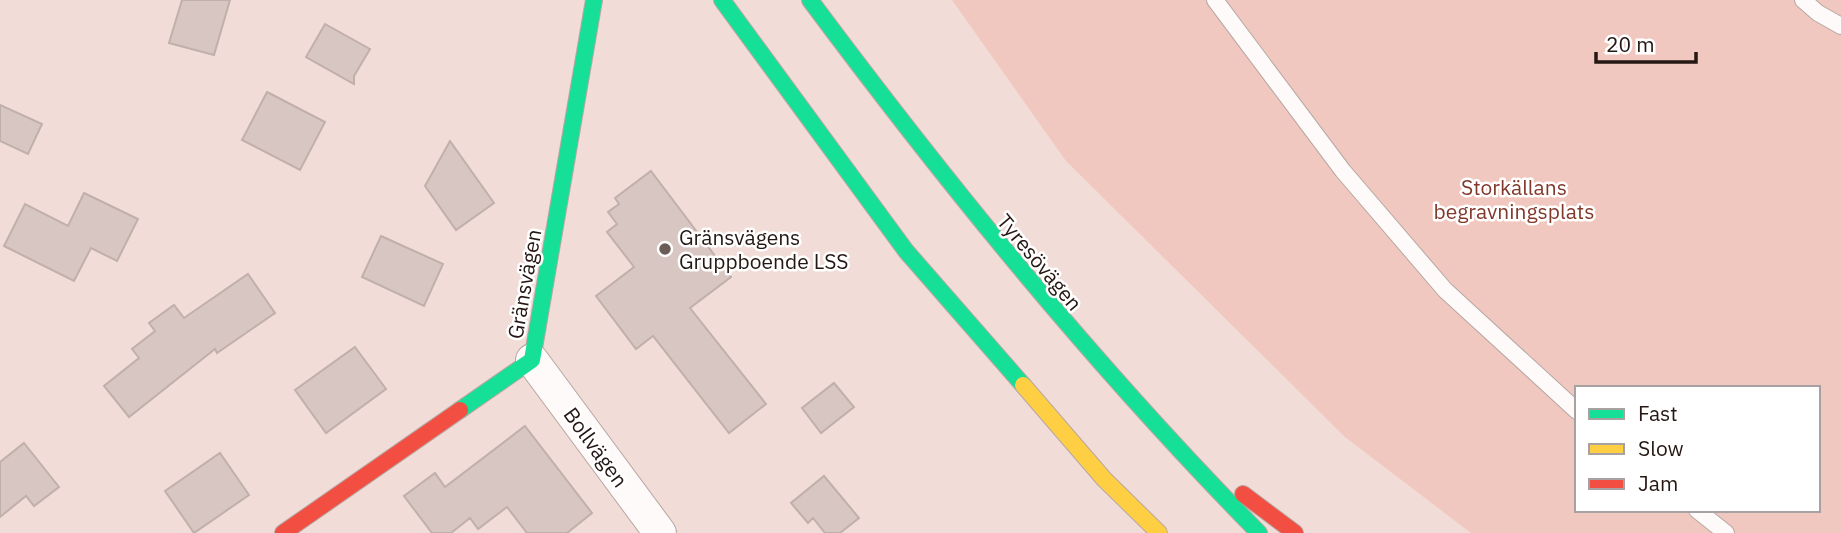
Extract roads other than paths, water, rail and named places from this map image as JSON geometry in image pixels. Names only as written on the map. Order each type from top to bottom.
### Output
[{"type":"main road","name":"Gränsvägen","points":[[283,533],[532,360],[594,0]]},
{"type":"main road","points":[[722,0],[906,251],[1104,479],[1159,533]]},
{"type":"main road","name":"Tyresövägen","points":[[810,0],[895,116],[1020,273],[1160,433],[1259,533]]},
{"type":"main road","points":[[1160,433],[1295,533]]},
{"type":"street","name":"Bollvägen","points":[[532,360],[660,533]]},
{"type":"lane","points":[[1215,0],[1343,171],[1445,290],[1575,409]]},
{"type":"lane","points":[[1803,0],[1818,13],[1841,26]]},
{"type":"lane","points":[[1700,512],[1726,533]]},
{"type":"place","name":"Gränsvägens Gruppboende LSS","points":[[665,249]]},
{"type":"park label","name":"Storkällans begravningsplats","points":[[1514,199]]}]
